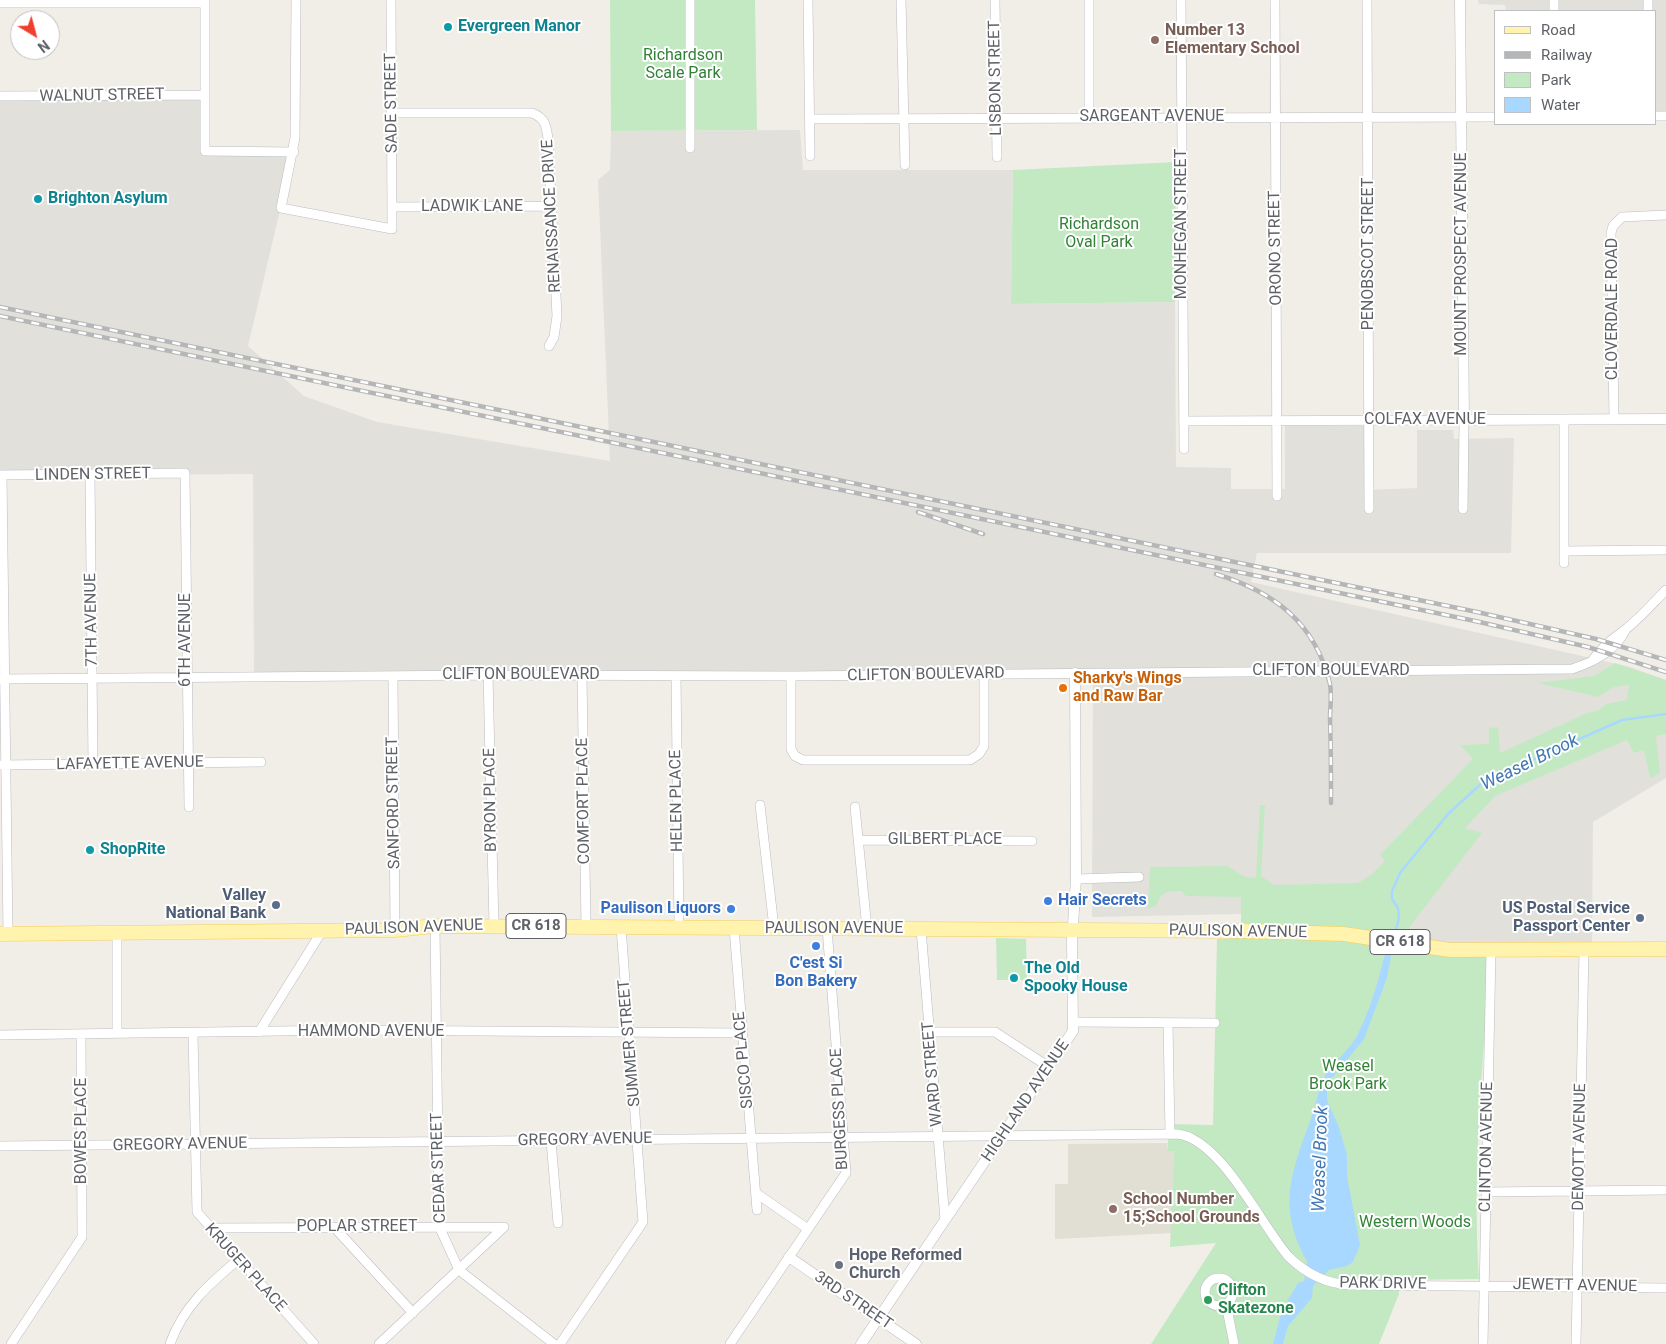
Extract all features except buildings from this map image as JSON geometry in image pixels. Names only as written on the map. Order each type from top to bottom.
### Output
[{"type":"main road","name":"PAULISON AVENUE","points":[[4,934],[395,930],[435,926],[1073,929],[1344,934],[1450,950],[1666,949]]},
{"type":"street","points":[[0,3],[205,2],[205,151],[294,152],[296,0]]},
{"type":"street","name":"SADE STREET","points":[[294,152],[280,208],[392,229],[391,0]]},
{"type":"street","points":[[690,0],[690,148]]},
{"type":"street","points":[[808,0],[810,156]]},
{"type":"street","points":[[901,0],[905,165]]},
{"type":"street","name":"LISBON STREET","points":[[995,0],[995,118],[997,157]]},
{"type":"street","points":[[1088,0],[1089,117]]},
{"type":"street","name":"MONHEGAN STREET","points":[[1181,0],[1184,449]]},
{"type":"street","name":"ORONO STREET","points":[[1275,0],[1277,496]]},
{"type":"street","name":"PENOBSCOT STREET","points":[[1367,0],[1369,509]]},
{"type":"street","name":"MOUNT PROSPECT AVENUE","points":[[1460,0],[1464,420],[1463,509]]},
{"type":"street","name":"WALNUT STREET","points":[[0,96],[205,95]]},
{"type":"street","name":"RENAISSANCE DRIVE","points":[[391,113],[532,112],[546,126],[557,316],[555,332],[550,346]]},
{"type":"street","name":"SARGEANT AVENUE","points":[[809,119],[1182,116],[1494,117]]},
{"type":"street","name":"LADWIK LANE","points":[[393,207],[551,206]]},
{"type":"street","name":"CLOVERDALE ROAD","points":[[1614,419],[1611,233],[1622,217],[1666,215]]},
{"type":"street","name":"COLFAX AVENUE","points":[[1184,421],[1666,419]]},
{"type":"street","points":[[1564,420],[1564,564]]},
{"type":"street","name":"LINDEN STREET","points":[[1,475],[185,473]]},
{"type":"street","name":"6TH AVENUE","points":[[185,473],[189,807]]},
{"type":"street","points":[[1,475],[4,934]]},
{"type":"street","name":"7TH AVENUE","points":[[90,475],[93,764]]},
{"type":"street","points":[[1564,551],[1666,550]]},
{"type":"street","name":"CLIFTON BOULEVARD","points":[[2,679],[488,675],[791,676],[1572,669],[1603,656],[1622,639],[1626,629],[1666,590]]},
{"type":"street","name":"HIGHLAND AVENUE","points":[[861,1344],[1073,1031],[1073,929],[1076,879],[1075,673]]},
{"type":"street","points":[[791,676],[791,749],[795,756],[803,760],[970,760],[979,754],[984,746],[984,674]]},
{"type":"street","name":"BYRON PLACE","points":[[488,675],[494,926]]},
{"type":"street","name":"COMFORT PLACE","points":[[582,675],[586,926]]},
{"type":"street","name":"SANFORD STREET","points":[[393,676],[395,930]]},
{"type":"street","name":"HELEN PLACE","points":[[676,676],[679,927]]},
{"type":"street","name":"LAFAYETTE AVENUE","points":[[2,765],[261,762]]},
{"type":"street","points":[[760,805],[774,928]]},
{"type":"street","points":[[854,807],[867,929]]},
{"type":"street","name":"GILBERT PLACE","points":[[858,840],[1032,841]]},
{"type":"street","points":[[1076,879],[1139,877]]},
{"type":"street","name":"CEDAR STREET","points":[[435,926],[439,1226],[459,1270],[554,1344]]},
{"type":"street","name":"SUMMER STREET","points":[[560,1344],[643,1222],[621,927]]},
{"type":"street","name":"SISCO PLACE","points":[[734,928],[757,1210]]},
{"type":"street","name":"BURGESS PLACE","points":[[730,1344],[846,1174],[827,928]]},
{"type":"street","name":"WARD STREET","points":[[922,929],[945,1220]]},
{"type":"street","points":[[259,1032],[322,931]]},
{"type":"street","points":[[117,933],[117,1034]]},
{"type":"street","name":"DEMOTT AVENUE","points":[[1576,1344],[1584,950]]},
{"type":"street","name":"CLINTON AVENUE","points":[[1483,1344],[1491,951]]},
{"type":"street","points":[[1073,1022],[1215,1023]]},
{"type":"street","points":[[1168,1022],[1170,1134]]},
{"type":"street","name":"HAMMOND AVENUE","points":[[0,1035],[436,1031],[742,1034]]},
{"type":"street","points":[[930,1032],[995,1032],[1049,1067]]},
{"type":"street","name":"BOWES PLACE","points":[[11,1344],[82,1237],[81,1034]]},
{"type":"street","name":"KRUGER PLACE","points":[[193,1034],[195,1205],[197,1212],[209,1228],[314,1344]]},
{"type":"street","name":"GREGORY AVENUE","points":[[0,1146],[1170,1134]]},
{"type":"street","name":"PARK DRIVE","points":[[1170,1134],[1183,1134],[1198,1140],[1214,1154],[1280,1247],[1302,1269],[1328,1282],[1351,1285],[1483,1285]]},
{"type":"street","points":[[551,1140],[558,1223]]},
{"type":"street","points":[[1486,1192],[1666,1190]]},
{"type":"street","points":[[756,1193],[808,1229]]},
{"type":"street","points":[[334,1227],[413,1313]]},
{"type":"street","name":"POPLAR STREET","points":[[209,1228],[504,1227],[459,1270]]},
{"type":"street","name":"3RD STREET","points":[[789,1257],[916,1344]]},
{"type":"street","points":[[170,1344],[181,1318],[192,1302],[206,1287],[238,1260]]},
{"type":"street","points":[[379,1344],[459,1270]]},
{"type":"street","name":"JEWETT AVENUE","points":[[1483,1285],[1666,1288]]},
{"type":"street","points":[[1226,1304],[1234,1344]]},
{"type":"shaded area","points":[[1478,0],[1666,0],[1666,116],[1656,116],[1656,10],[1506,10],[1505,5],[1479,4]]},
{"type":"shaded area","points":[[0,96],[203,96],[204,151],[294,151],[248,346],[304,396],[377,422],[610,461],[598,180],[610,170],[611,131],[800,130],[803,170],[1013,170],[1011,304],[1175,302],[1176,467],[1231,468],[1231,489],[1285,489],[1285,426],[1366,426],[1366,490],[1417,488],[1417,430],[1453,430],[1454,439],[1514,438],[1511,553],[1257,553],[1251,582],[1630,667],[1666,680],[1666,778],[1593,822],[1592,943],[1449,945],[1408,936],[1411,926],[1355,916],[1241,914],[1092,917],[1093,671],[254,677],[253,474],[0,476]]},
{"type":"shaded area","name":"School Number 15;School Grounds","points":[[1167,1143],[1167,1151],[1174,1150],[1171,1233],[1055,1239],[1055,1184],[1068,1184],[1068,1144]]},
{"type":"green space","name":"Richardson Scale Park","points":[[610,0],[755,0],[757,130],[611,131]]},
{"type":"green space","name":"Richardson Oval Park","points":[[1176,162],[1175,302],[1011,304],[1013,170]]},
{"type":"green space","name":"Weasel Brook Park","points":[[1615,663],[1666,680],[1666,734],[1656,736],[1660,773],[1650,778],[1644,750],[1634,753],[1627,740],[1495,796],[1465,828],[1482,833],[1411,925],[1406,943],[1491,951],[1478,1156],[1477,1238],[1479,1279],[1398,1280],[1399,1294],[1379,1344],[1151,1344],[1216,1243],[1170,1247],[1174,1151],[1167,1151],[1170,1124],[1213,1125],[1217,939],[1339,934],[1241,923],[1241,897],[1186,896],[1181,891],[1172,891],[1163,894],[1157,905],[1148,909],[1150,867],[1227,866],[1245,877],[1256,878],[1260,805],[1265,805],[1261,876],[1274,885],[1358,883],[1371,875],[1385,861],[1380,855],[1473,759],[1460,745],[1489,744],[1489,728],[1498,727],[1500,753],[1587,713],[1599,710],[1606,704],[1627,700],[1629,685],[1614,687],[1598,697],[1538,683],[1594,676]]},
{"type":"green space","points":[[996,938],[1026,939],[1027,980],[997,980]]},
{"type":"water","points":[[1386,950],[1392,951],[1387,978],[1364,1039],[1331,1079],[1327,1092],[1327,1100],[1339,1127],[1347,1155],[1347,1176],[1360,1245],[1353,1262],[1347,1266],[1329,1270],[1313,1286],[1312,1298],[1288,1326],[1283,1344],[1273,1344],[1282,1310],[1298,1283],[1304,1281],[1307,1261],[1297,1241],[1290,1205],[1290,1188],[1298,1154],[1323,1081],[1355,1040],[1363,1024]]},
{"type":"waterway","name":"Weasel Brook","points":[[1395,933],[1399,918],[1398,908],[1392,899],[1392,891],[1400,873],[1448,814],[1483,782],[1622,720],[1666,714]]},
{"type":"railway","points":[[0,307],[1477,612],[1596,639],[1666,660]]},
{"type":"railway","points":[[0,316],[1475,621],[1588,647],[1666,672]]},
{"type":"railway","points":[[918,512],[983,534]]},
{"type":"railway","points":[[1216,574],[1237,581],[1274,600],[1303,627],[1314,643],[1323,662],[1331,688],[1331,803]]},
{"type":"place","name":"Evergreen Manor","points":[[448,27]]},
{"type":"place","name":"Number 13 Elementary School","points":[[1155,40]]},
{"type":"place","name":"Brighton Asylum","points":[[38,199]]},
{"type":"place","name":"Sharky's Wings and Raw Bar","points":[[1063,688]]},
{"type":"place","name":"ShopRite","points":[[90,850]]},
{"type":"place","name":"Hair Secrets","points":[[1048,901]]},
{"type":"place","name":"Valley National Bank","points":[[276,905]]},
{"type":"place","name":"Paulison Liquors","points":[[731,909]]},
{"type":"place","name":"US Postal Service Passport Center","points":[[1640,918]]},
{"type":"place","name":"C'est Si Bon Bakery","points":[[816,946]]},
{"type":"place","name":"The Old Spooky House","points":[[1014,978]]},
{"type":"place","name":"School Number 15;School Grounds","points":[[1113,1209]]},
{"type":"place","name":"Hope Reformed Church","points":[[839,1265]]},
{"type":"place","name":"Clifton Skatezone","points":[[1208,1300]]},
{"type":"park label","name":"Western Woods","points":[[1415,1223]]}]
